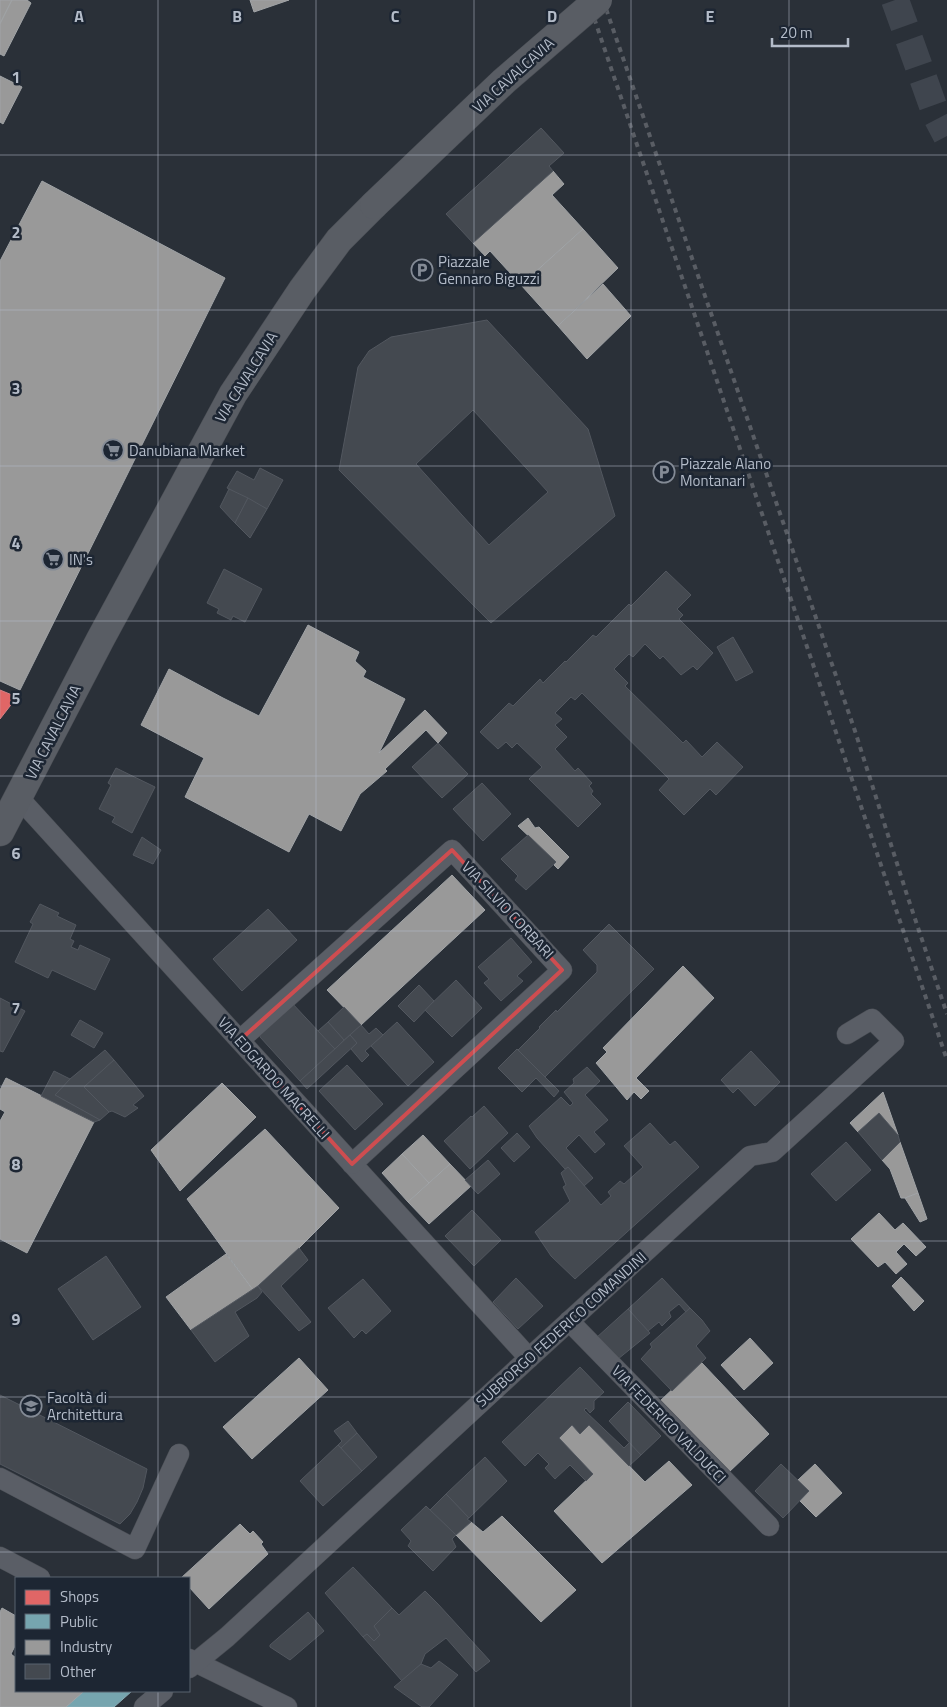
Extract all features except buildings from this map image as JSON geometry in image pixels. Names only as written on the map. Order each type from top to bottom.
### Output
[{"type":"main road","name":"VIA CAVALCAVIA","points":[[0,832],[100,640],[233,394],[302,290],[339,240],[374,205],[504,81],[598,0]]},
{"type":"street","name":"VIA EDGARDO MACRELLI","points":[[19,798],[529,1358]]},
{"type":"street","name":"VIA SILVIO CORBARI","points":[[240,1040],[452,850],[562,970],[352,1164]]},
{"type":"street","name":"SUBBORGO FEDERICO COMANDINI","points":[[191,1663],[227,1637],[750,1156],[772,1152],[894,1042],[872,1019],[847,1034]]},
{"type":"street","name":"VIA FEDERICO VALDUCCI","points":[[569,1321],[769,1526]]},
{"type":"street","points":[[0,1478],[135,1549],[179,1454]]},
{"type":"street","points":[[0,1557],[38,1577]]},
{"type":"street","points":[[191,1663],[287,1707]]},
{"type":"street","points":[[144,1707],[162,1692]]},
{"type":"highlighted area","points":[[452,850],[562,970],[352,1164],[240,1040]]},
{"type":"tunnel","points":[[895,0],[937,117],[947,136]]},
{"type":"railway","points":[[588,0],[947,1060]]},
{"type":"railway","points":[[603,0],[855,731],[947,1014]]},
{"type":"place","name":"Piazzale Gennaro Biguzzi","points":[[422,270]]},
{"type":"place","name":"Danubiana Market","points":[[113,450]]},
{"type":"place","name":"Piazzale Alano Montanari","points":[[664,472]]},
{"type":"place","name":"IN's","points":[[53,559]]},
{"type":"place","name":"Facoltà di Architettura","points":[[31,1406]]}]
